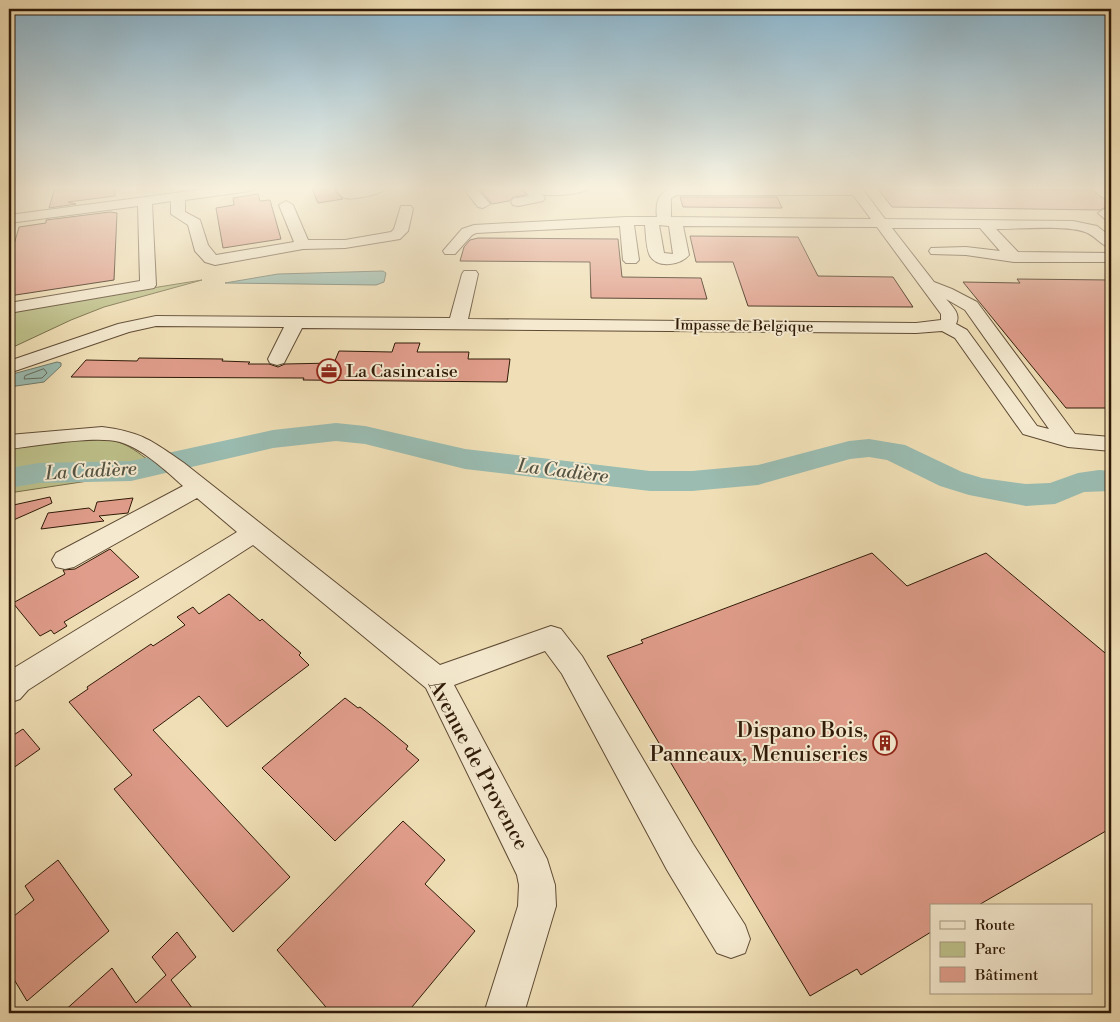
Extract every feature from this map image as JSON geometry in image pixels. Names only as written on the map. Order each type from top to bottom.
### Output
[{"type":"street","points":[[9,308],[148,285],[146,235]]},
{"type":"street","points":[[199,235],[205,255],[209,259],[303,246],[345,244],[397,235]]},
{"type":"street","points":[[298,235],[303,246]]},
{"type":"street","points":[[450,250],[464,235]]},
{"type":"street","points":[[631,235],[631,260]]},
{"type":"street","points":[[890,235],[949,314],[950,320],[944,325],[961,334],[1030,430],[1068,440],[1111,444]]},
{"type":"street","points":[[994,235],[1014,257]]},
{"type":"street","points":[[1099,235],[1111,244]]},
{"type":"street","points":[[936,251],[966,251],[1014,257],[1111,258]]},
{"type":"street","points":[[458,323],[470,274]]},
{"type":"street","points":[[927,286],[946,292],[971,306],[1068,440]]},
{"type":"street","name":"Impasse de Belgique","points":[[9,367],[141,323],[156,322],[916,328],[944,325]]},
{"type":"street","points":[[277,359],[296,322]]},
{"type":"street","name":"Avenue de Provence","points":[[9,442],[88,433],[114,434],[133,439],[169,463],[436,679],[534,872],[537,885],[537,906],[504,1013]]},
{"type":"street","points":[[65,560],[199,487]]},
{"type":"street","points":[[9,690],[27,676],[254,533]]},
{"type":"street","points":[[436,679],[551,637],[572,665],[680,857],[731,939]]},
{"type":"green space","points":[[202,280],[104,307],[9,349],[9,311]]},
{"type":"green space","points":[[81,439],[112,440],[126,445],[151,462],[147,472],[9,493],[9,448]]},
{"type":"water","points":[[383,271],[386,273],[384,282],[376,285],[225,283],[278,274]]},
{"type":"water","points":[[57,362],[61,363],[61,366],[44,382],[9,387],[9,375]]},
{"type":"building","points":[[17,235],[116,235],[114,280],[9,296],[9,262]]},
{"type":"building","points":[[221,235],[280,235],[281,239],[223,248]]},
{"type":"building","points":[[690,236],[798,237],[818,276],[893,277],[913,307],[748,306],[733,262],[696,262]]},
{"type":"building","points":[[478,238],[618,239],[622,277],[701,278],[707,299],[591,298],[590,262],[460,261],[464,247],[470,240]]},
{"type":"building","points":[[1017,279],[1111,280],[1111,408],[1066,408],[963,282],[1020,283]]},
{"type":"building","points":[[395,343],[420,343],[417,352],[469,352],[468,359],[510,359],[507,382],[303,380],[304,378],[71,377],[86,360],[137,361],[139,358],[223,359],[222,361],[269,364],[278,367],[285,364],[334,363],[339,351],[392,352]]},
{"type":"building","points":[[50,497],[52,503],[9,522],[9,506]]},
{"type":"building","points":[[133,498],[128,513],[99,516],[104,521],[41,529],[48,513],[89,508],[94,512],[97,502]]},
{"type":"building","points":[[110,549],[139,577],[64,622],[67,626],[54,634],[51,630],[40,636],[13,603],[65,574],[63,570],[75,569]]},
{"type":"building","name":"Dispano Bois, Panneaux, Menuiseries","points":[[872,553],[907,586],[986,553],[1111,658],[1111,828],[980,904],[930,904],[930,933],[861,975],[857,969],[810,996],[607,656],[643,643],[641,640]]},
{"type":"building","points":[[229,594],[260,621],[262,619],[301,653],[299,655],[309,665],[227,727],[199,696],[153,730],[290,877],[233,932],[114,789],[132,775],[69,702],[88,689],[87,687],[151,644],[153,646],[185,625],[177,617],[193,607],[199,614]]},
{"type":"building","points":[[345,698],[358,708],[360,707],[408,746],[406,749],[419,760],[335,841],[262,768]]},
{"type":"building","points":[[23,729],[40,749],[9,771],[9,738]]},
{"type":"building","points":[[403,821],[445,860],[425,884],[475,931],[407,1013],[331,1013],[277,950]]},
{"type":"building","points":[[58,860],[109,931],[27,1001],[9,971],[9,920],[34,900],[25,886]]},
{"type":"building","points":[[177,932],[196,957],[171,980],[196,1013],[62,1013],[112,968],[136,1003],[166,975],[152,957]]},
{"type":"waterway","name":"La Cadière","points":[[9,478],[39,473],[131,471],[273,439],[336,432],[365,435],[465,459],[650,481],[692,481],[758,475],[849,450],[869,448],[894,452],[951,479],[980,488],[1026,495],[1055,493],[1078,483],[1099,480],[1111,481]]},
{"type":"place","name":"La Casincaise","points":[[329,371]]},
{"type":"place","name":"Dispano Bois, Panneaux, Menuiseries","points":[[885,743]]}]
